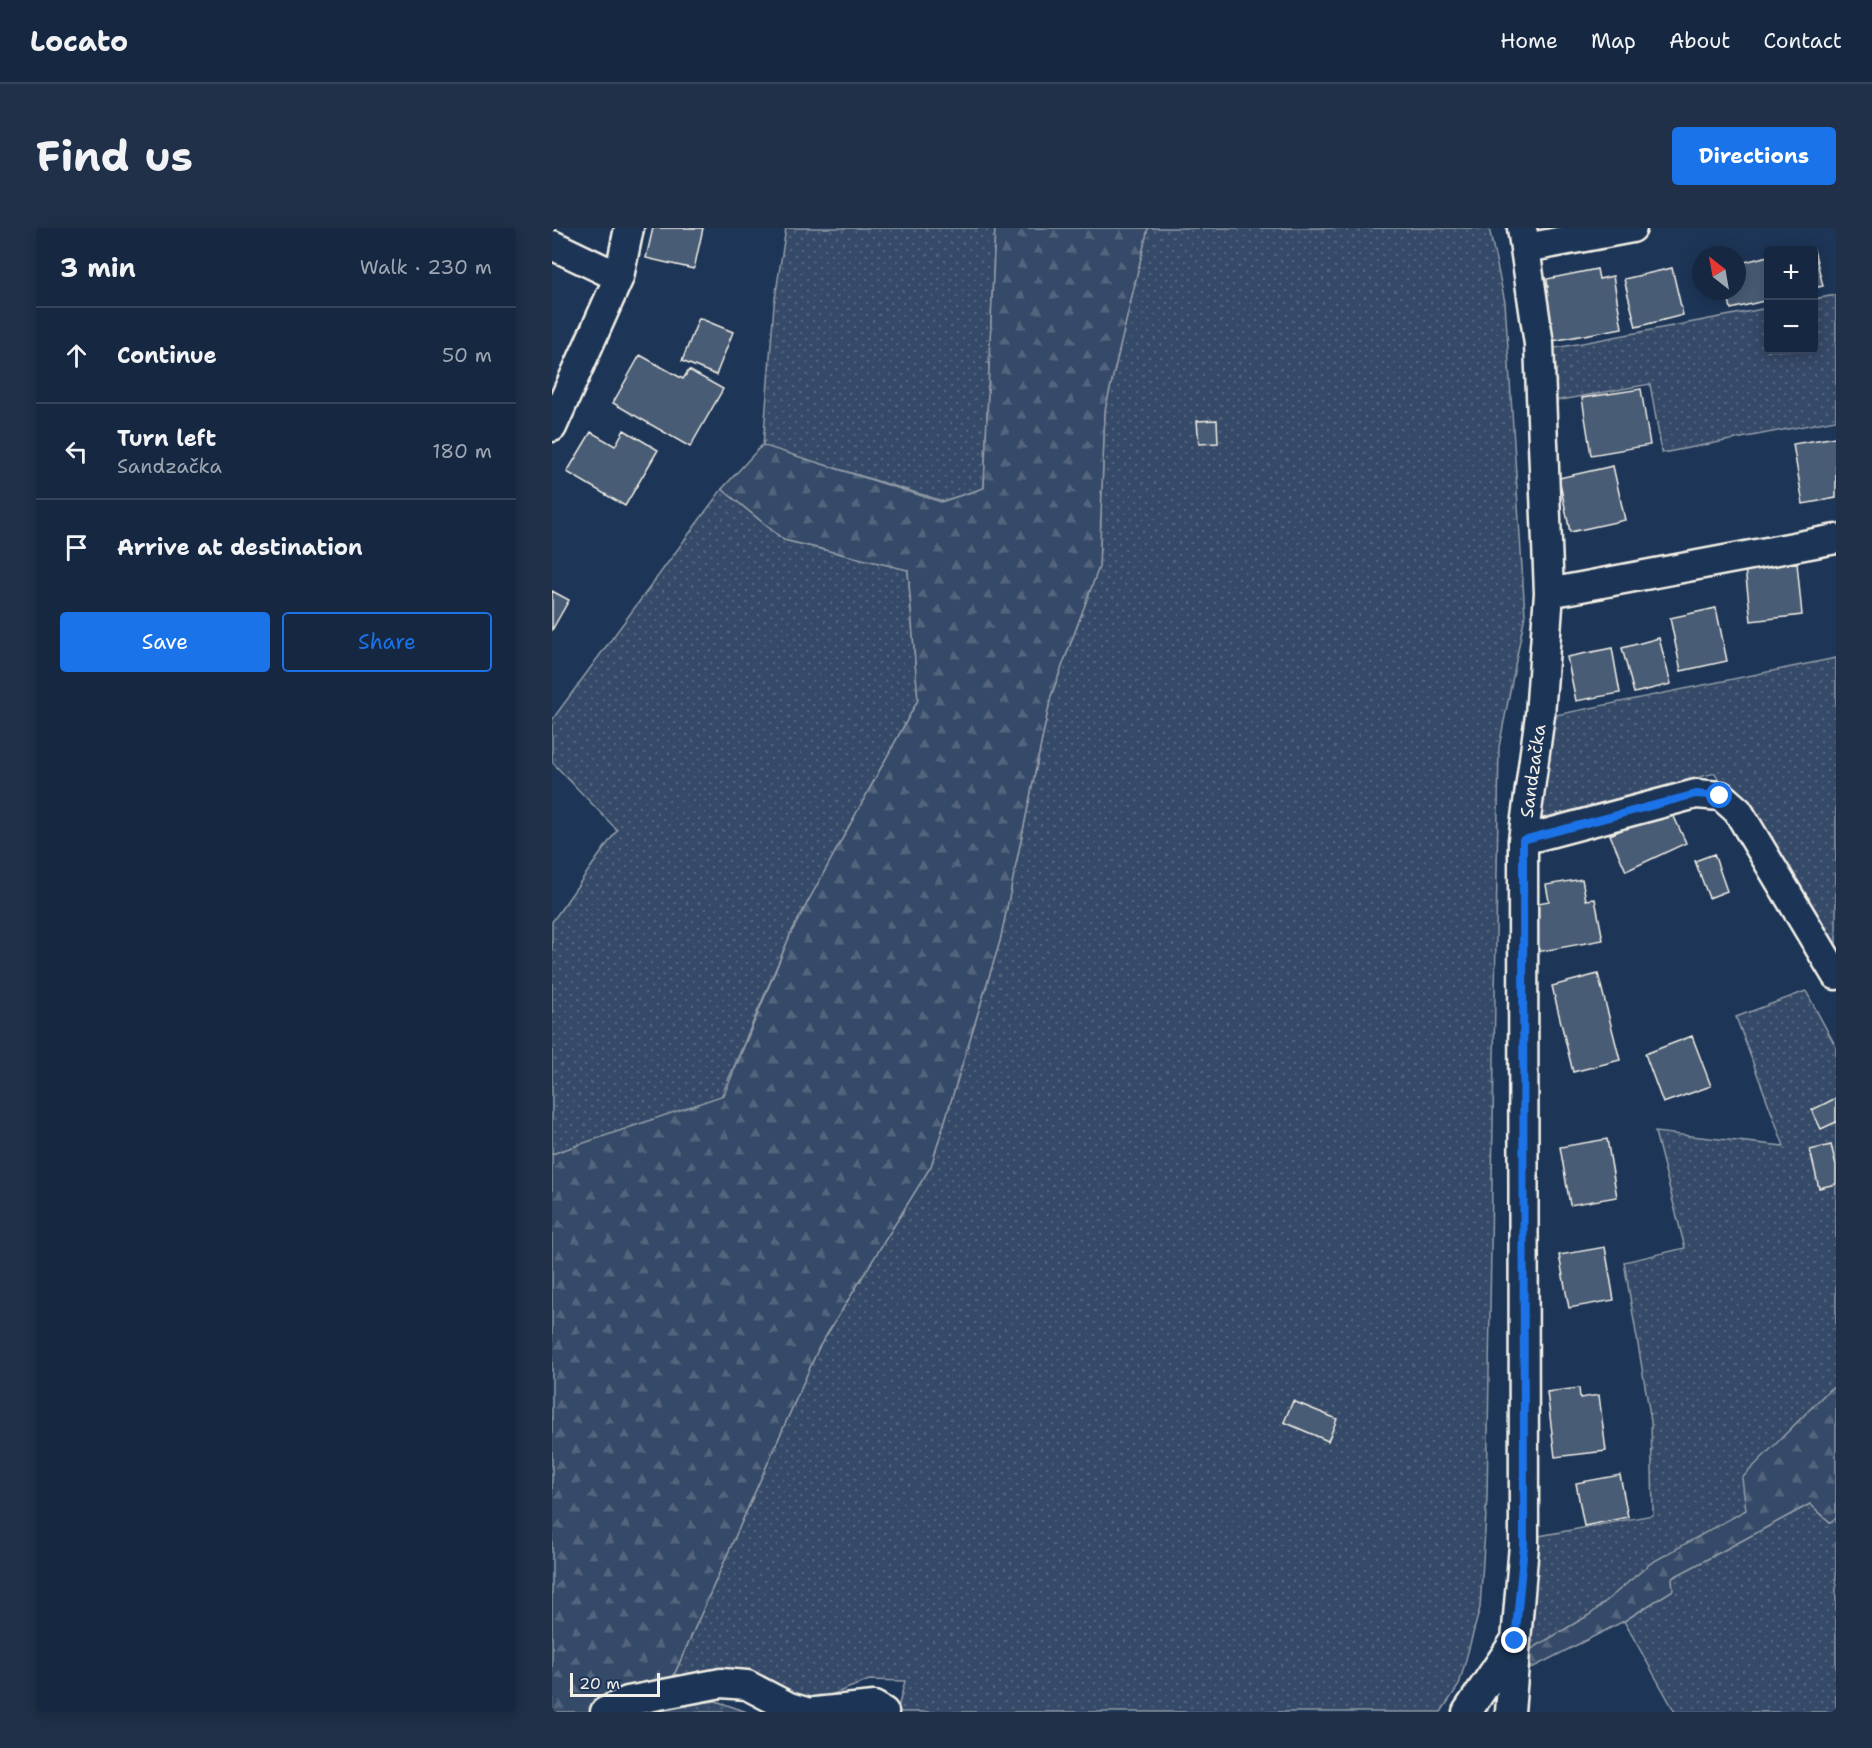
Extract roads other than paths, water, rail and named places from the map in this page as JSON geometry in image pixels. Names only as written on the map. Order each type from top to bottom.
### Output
[{"type":"street","points":[[552,427],[619,277],[629,228]]},
{"type":"street","points":[[1524,238],[1632,228]]},
{"type":"street","name":"Sandzačka","points":[[1510,1712],[1524,1545],[1523,840],[1540,715],[1549,593],[1539,344],[1524,238]]},
{"type":"street","points":[[552,245],[619,277]]},
{"type":"street","points":[[1549,593],[1836,539]]},
{"type":"street","points":[[1523,840],[1696,794],[1720,796],[1738,811],[1836,975]]},
{"type":"street","points":[[1467,1712],[1515,1641]]},
{"type":"street","points":[[605,1712],[628,1701],[721,1683],[747,1685],[789,1707],[806,1712]]},
{"type":"street","points":[[815,1712],[874,1706],[884,1712]]}]
